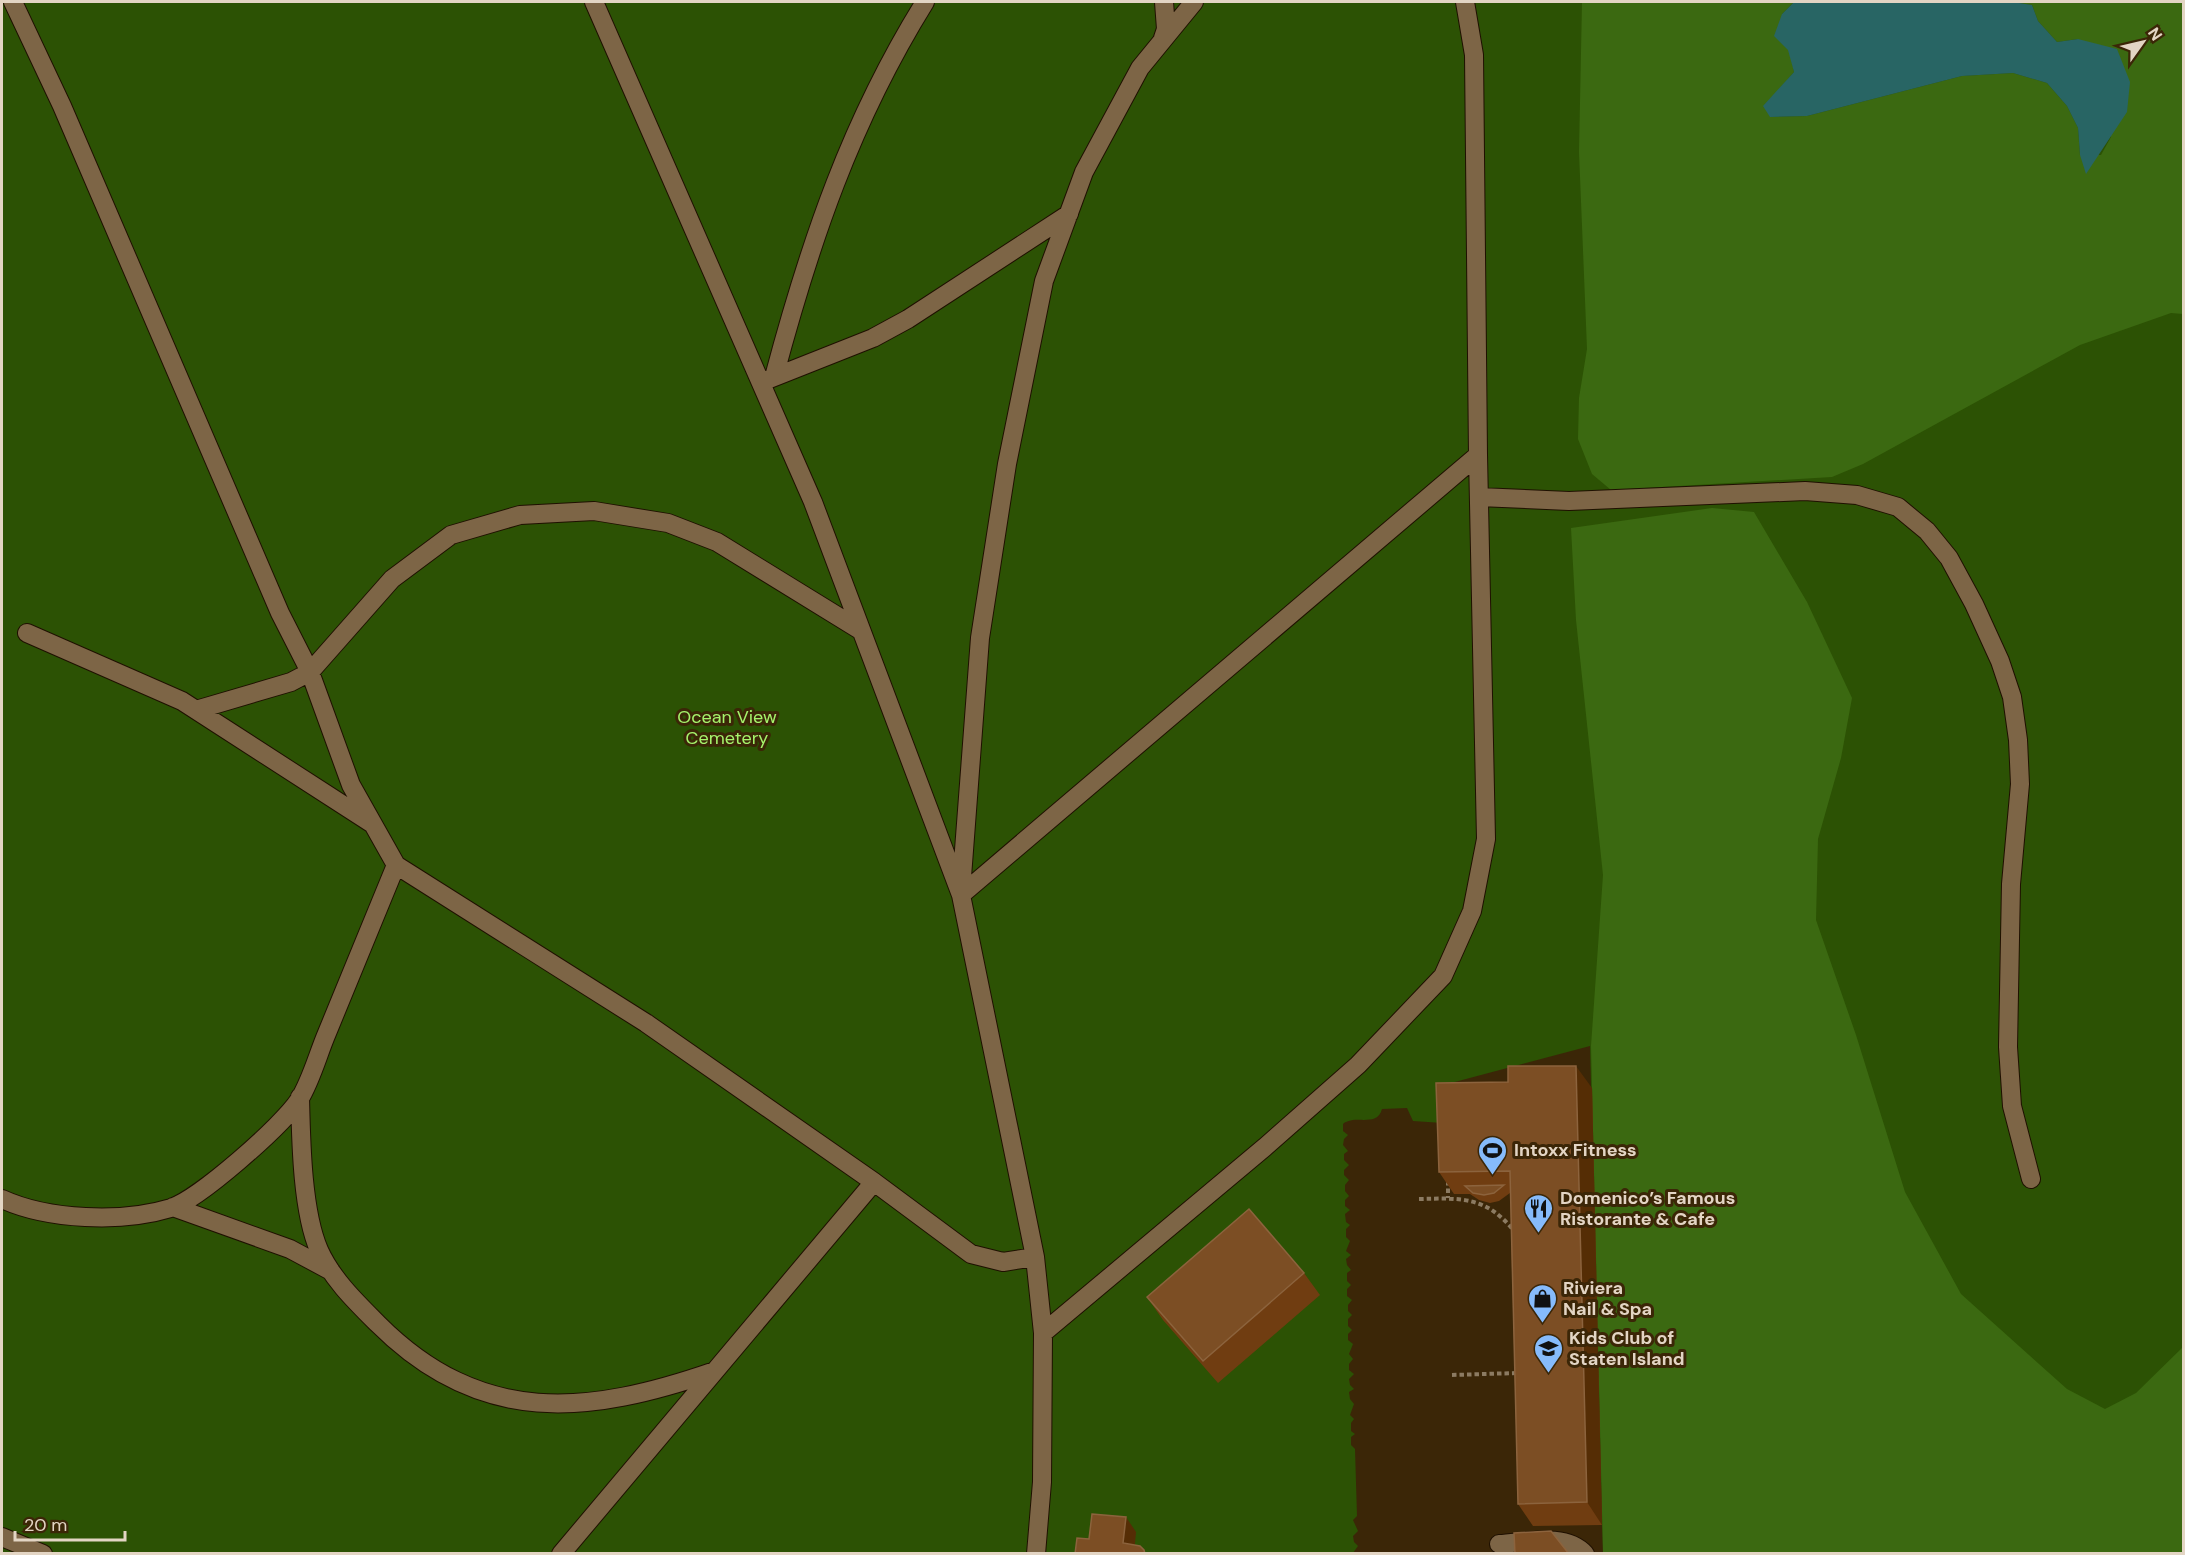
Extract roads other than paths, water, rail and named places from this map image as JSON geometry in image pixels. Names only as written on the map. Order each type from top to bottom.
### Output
[{"type":"lane","points":[[13,2],[62,106],[280,613],[310,672],[351,785],[396,865],[646,1023],[874,1182],[971,1254],[1003,1262],[1035,1257]]},
{"type":"lane","points":[[594,2],[767,380],[961,895],[1035,1257],[1043,1333],[1042,1482],[1036,1554]]},
{"type":"lane","points":[[767,380],[837,173],[868,104],[926,2]]},
{"type":"lane","points":[[1163,40],[1166,29],[1164,2]]},
{"type":"lane","points":[[961,895],[980,638],[1000,510],[1044,281],[1084,172],[1140,68],[1194,2]]},
{"type":"lane","points":[[1043,1333],[1265,1147],[1358,1065],[1443,976],[1472,910],[1486,838],[1478,455],[1474,55],[1465,2]]},
{"type":"lane","points":[[767,380],[873,338],[908,319],[1069,214]]},
{"type":"lane","points":[[961,895],[1478,455]]},
{"type":"lane","points":[[1479,497],[1569,501],[1805,491],[1857,495],[1898,507],[1927,531],[1949,558],[1974,604],[2013,698],[2018,740],[2019,784],[2011,884],[2008,1047],[2012,1106],[2031,1179]]},
{"type":"lane","points":[[196,710],[291,682],[310,672],[392,579],[451,535],[520,515],[594,511],[669,523],[717,542],[860,630]]},
{"type":"lane","points":[[27,633],[158,689],[196,710],[372,824]]},
{"type":"lane","points":[[2,1199],[16,1205],[78,1216],[122,1217],[173,1207],[217,1178],[262,1140],[300,1097],[396,865]]},
{"type":"lane","points":[[300,1097],[304,1172],[318,1248],[331,1271],[349,1295],[386,1332],[425,1364],[486,1394],[514,1401],[563,1405],[616,1399],[661,1390],[715,1371]]},
{"type":"lane","points":[[561,1554],[874,1182]]},
{"type":"lane","points":[[173,1207],[290,1249],[331,1271]]},
{"type":"lane","points":[[2,1538],[43,1554]]},
{"type":"lane","points":[[1499,1544],[1562,1541],[1579,1548],[1585,1554]]},
{"type":"water","points":[[1794,2],[2013,2],[2032,5],[2038,21],[2057,42],[2078,39],[2117,49],[2130,82],[2127,112],[2086,174],[2080,155],[2078,128],[2067,106],[2047,83],[2013,73],[1962,76],[1807,116],[1770,117],[1763,106],[1794,72],[1788,50],[1774,36],[1782,14]]},
{"type":"place","name":"Intoxx Fitness","points":[[1493,1176]]},
{"type":"place","name":"Domenico’s Famous Ristorante & Cafe","points":[[1539,1234]]},
{"type":"place","name":"Riviera Nail & Spa","points":[[1542,1324]]},
{"type":"place","name":"Kids Club of Staten Island","points":[[1548,1374]]},
{"type":"park label","name":"Ocean View Cemetery","points":[[727,727]]}]
